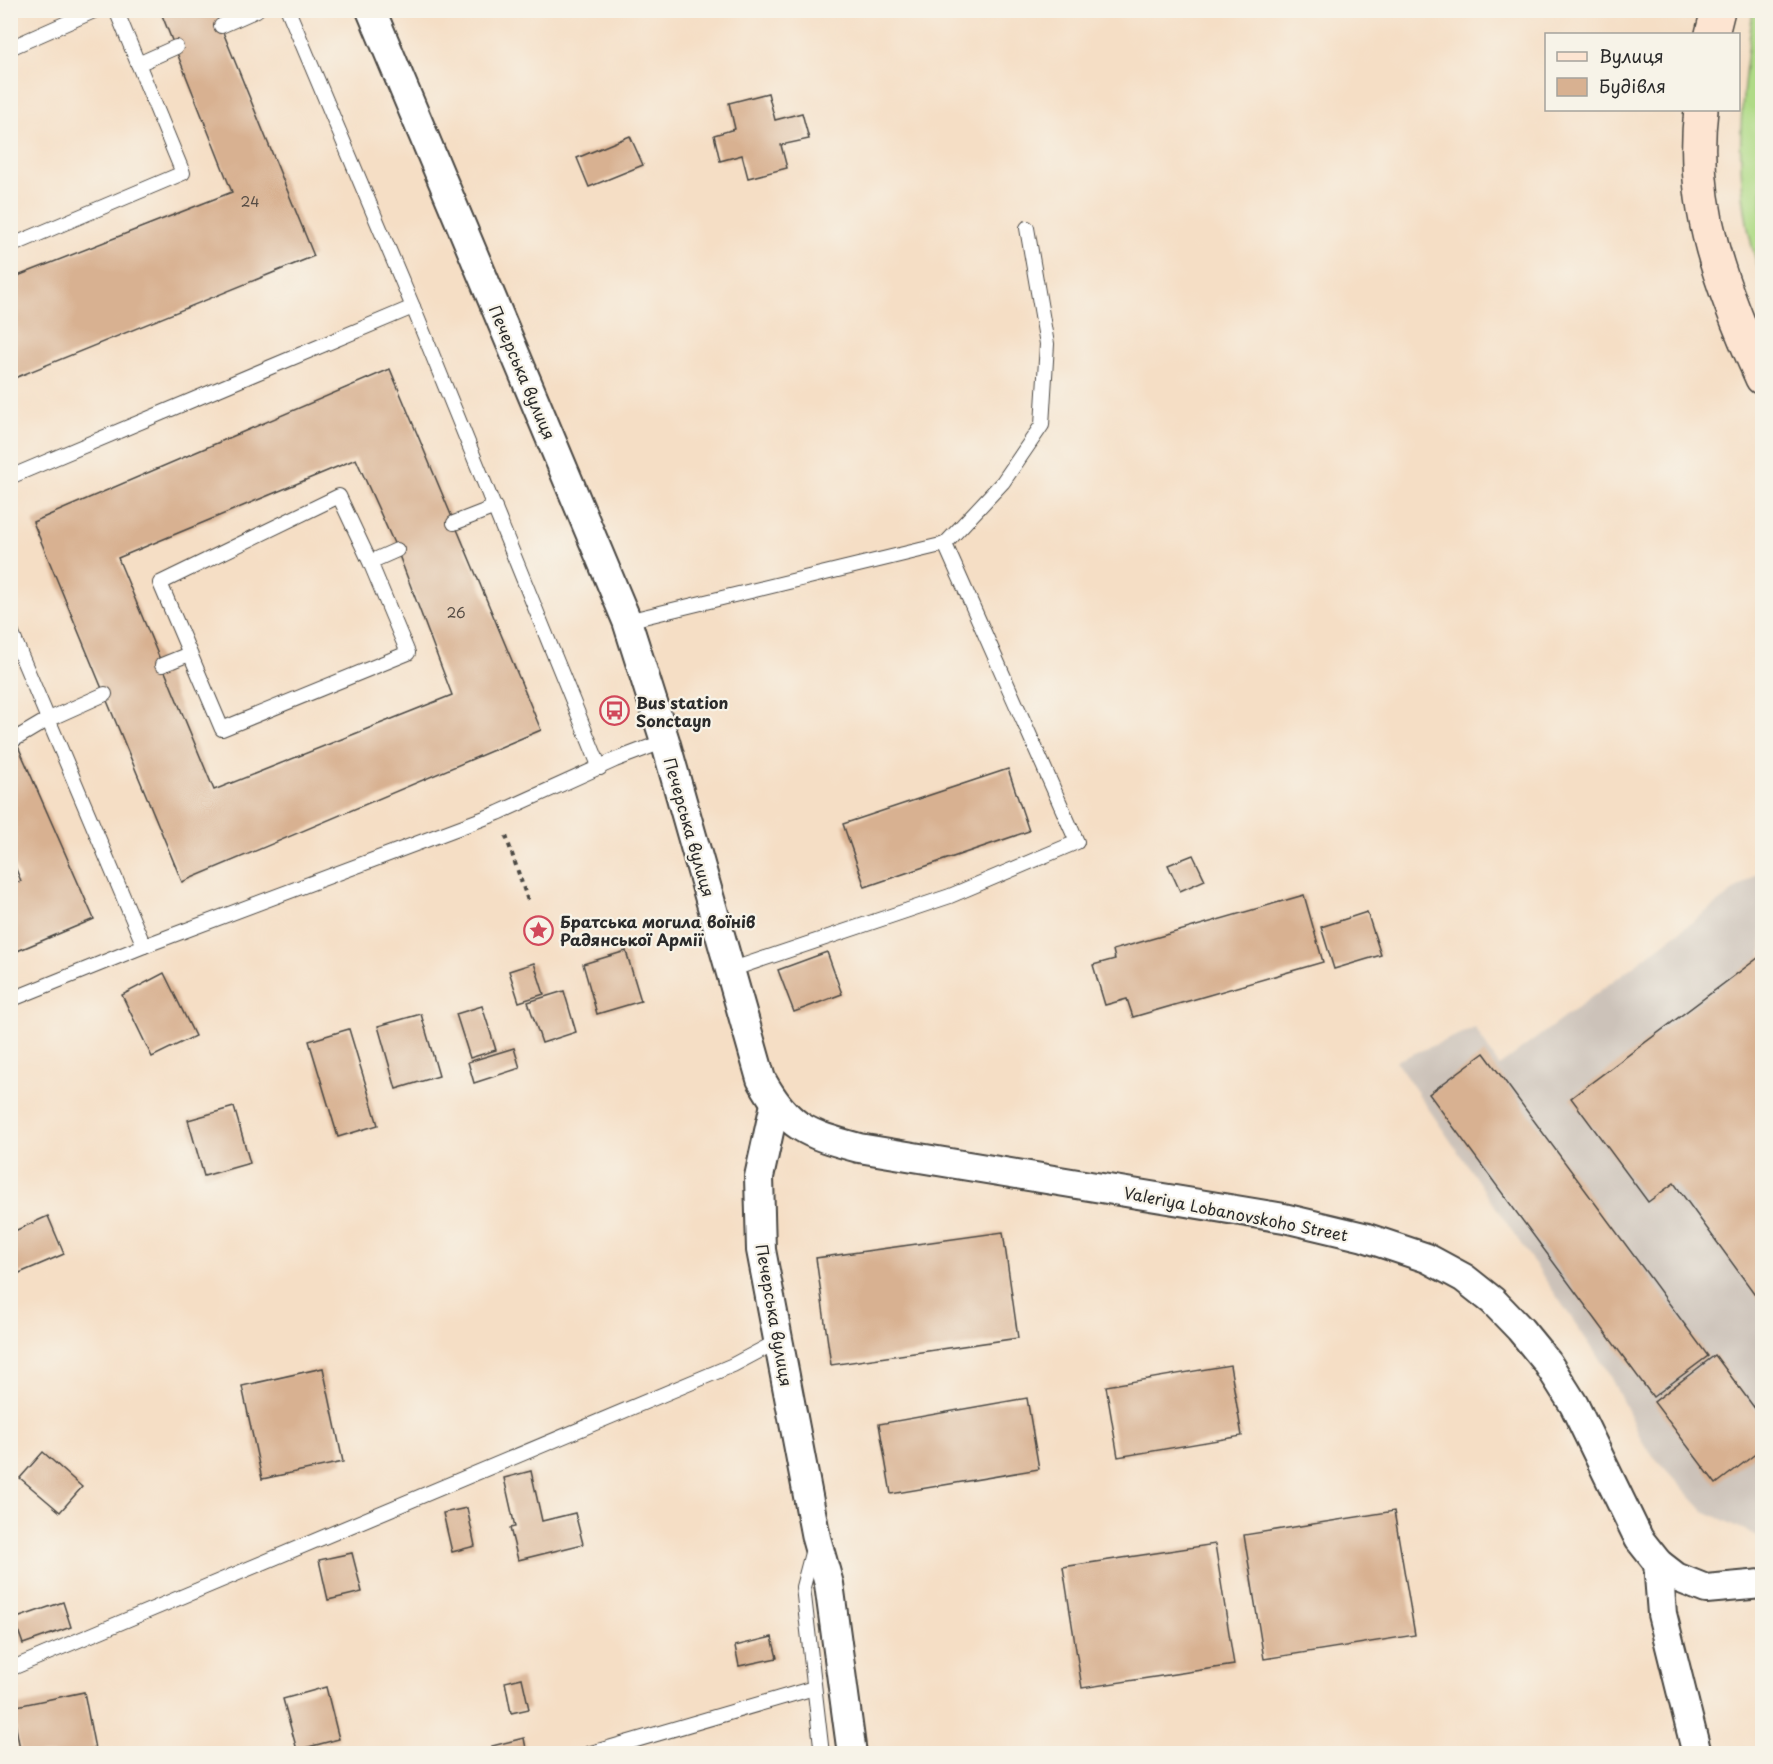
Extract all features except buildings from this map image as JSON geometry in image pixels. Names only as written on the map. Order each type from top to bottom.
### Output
[{"type":"street","name":"Печерська вулиця","points":[[371,10],[627,621],[665,741],[761,1079],[775,1104],[759,1177],[761,1250],[816,1538],[829,1584],[852,1754]]},
{"type":"street","points":[[1712,33],[1718,10]]},
{"type":"street","points":[[1701,111],[1698,174],[1704,217],[1714,257],[1735,315],[1762,378]]},
{"type":"street","name":"Valeriya Lobanovskoho Street","points":[[775,1104],[795,1125],[827,1139],[859,1148],[1284,1218],[1364,1237],[1428,1258],[1464,1278],[1493,1301],[1547,1362],[1574,1405],[1639,1539],[1658,1563],[1676,1577],[1706,1589],[1762,1584]]},
{"type":"street","points":[[1658,1563],[1662,1614],[1697,1754]]},
{"type":"lane","points":[[10,48],[96,10]]},
{"type":"lane","points":[[10,233],[15,244],[183,173],[116,10]]},
{"type":"lane","points":[[220,26],[257,10]]},
{"type":"lane","points":[[288,10],[413,307],[600,768]]},
{"type":"lane","points":[[138,64],[176,47]]},
{"type":"lane","points":[[627,621],[945,544],[1003,482],[1042,425],[1047,344],[1027,228]]},
{"type":"lane","points":[[10,477],[413,307]]},
{"type":"lane","points":[[339,496],[370,562],[408,653],[222,729],[160,583],[339,496]]},
{"type":"lane","points":[[454,523],[495,507]]},
{"type":"lane","points":[[730,970],[950,896],[1077,842],[945,544]]},
{"type":"lane","points":[[370,562],[397,550]]},
{"type":"lane","points":[[10,629],[144,946]]},
{"type":"lane","points":[[162,665],[189,654]]},
{"type":"lane","points":[[15,739],[47,720],[105,694]]},
{"type":"lane","points":[[10,999],[498,813],[665,741]]},
{"type":"lane","points":[[10,1668],[722,1370],[778,1341]]},
{"type":"lane","points":[[816,1538],[803,1587],[822,1754]]},
{"type":"lane","points":[[588,1754],[814,1688]]},
{"type":"path","points":[[498,813],[529,903]]},
{"type":"shaded area","points":[[1762,870],[1762,1538],[1704,1511],[1645,1447],[1607,1370],[1396,1061],[1475,1028],[1499,1066]]},
{"type":"green space","points":[[1753,11],[1762,11],[1762,279],[1745,213],[1742,179],[1744,78]]},
{"type":"place","name":"Bus station Sonctayn","points":[[615,711]]},
{"type":"place","name":"Братська могила воїнів Радянської Армії","points":[[539,930]]}]
